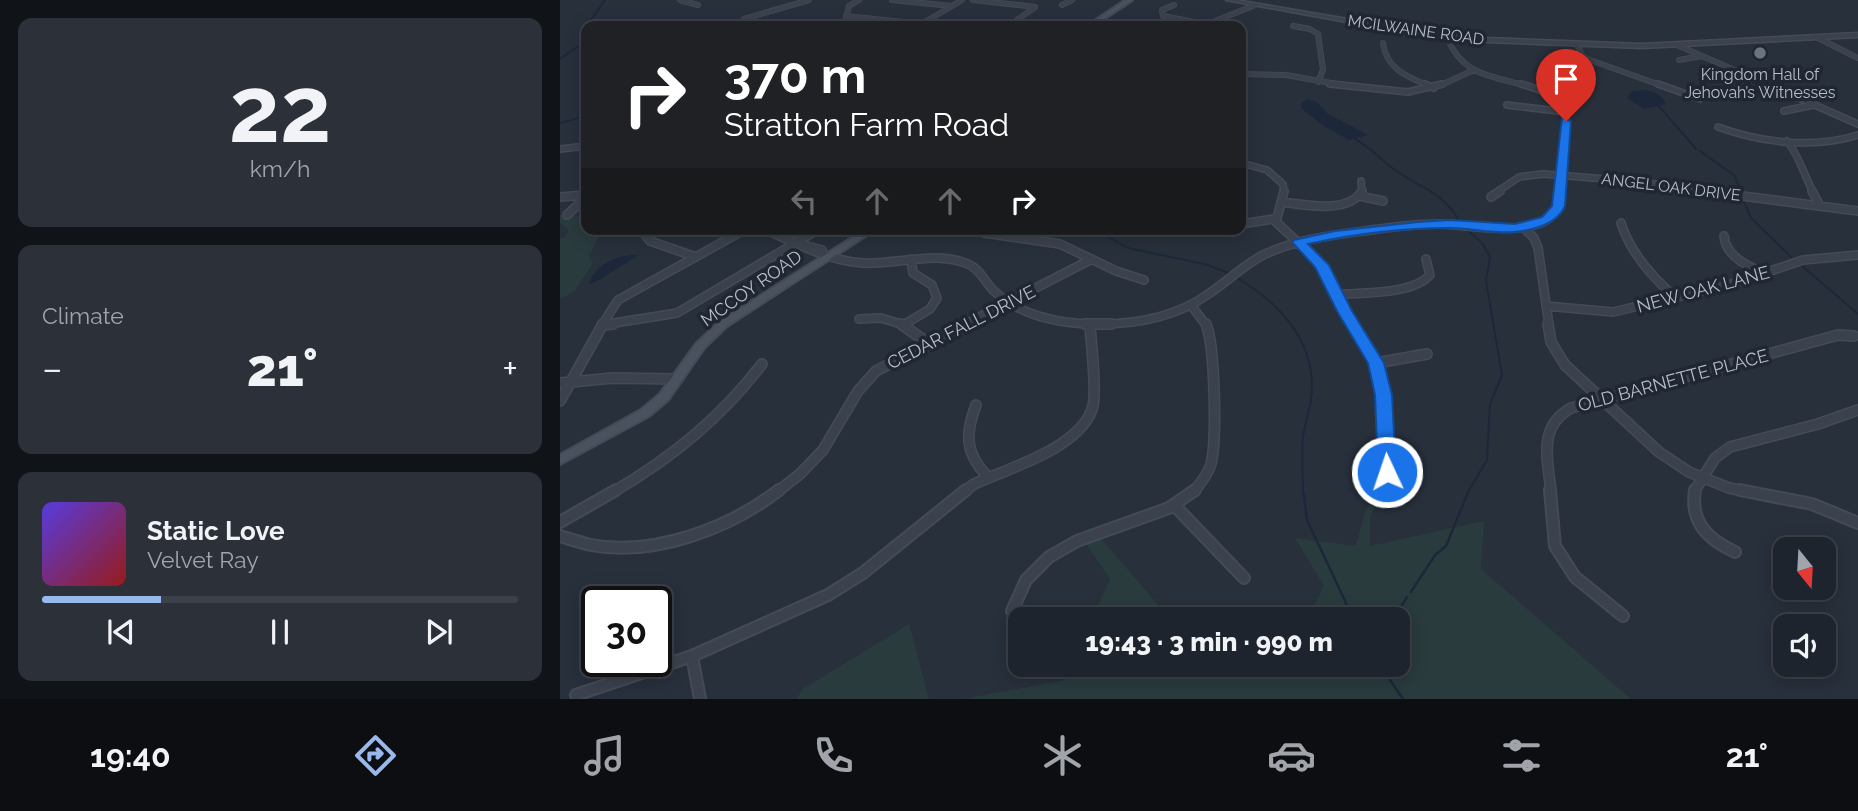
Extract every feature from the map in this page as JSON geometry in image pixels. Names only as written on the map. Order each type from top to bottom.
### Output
[{"type":"main road","points":[[1098,21],[1129,0]]},
{"type":"main road","name":"MCCOY ROAD","points":[[560,460],[645,413],[664,397],[700,346],[723,324],[825,255],[861,235]]},
{"type":"street","points":[[680,0],[698,5]]},
{"type":"street","points":[[744,19],[808,0]]},
{"type":"street","points":[[843,21],[849,6],[859,0]]},
{"type":"street","points":[[892,0],[953,6]]},
{"type":"street","points":[[927,21],[962,0]]},
{"type":"street","points":[[973,0],[1035,7],[1016,21]]},
{"type":"street","points":[[1062,5],[1072,0]]},
{"type":"street","name":"MCILWAINE ROAD","points":[[1228,0],[1447,37],[1576,44],[1677,45],[1858,35]]},
{"type":"street","points":[[1174,5],[1162,10],[1163,16],[1178,21]]},
{"type":"street","points":[[1214,21],[1255,5]]},
{"type":"street","points":[[846,16],[887,21]]},
{"type":"street","points":[[1293,26],[1310,29],[1318,34],[1323,70],[1318,82]]},
{"type":"street","points":[[778,235],[815,253],[868,264],[940,258],[967,263],[978,271],[993,290],[1010,302],[1049,318],[1090,324],[1136,321],[1191,305],[1252,262],[1299,242],[1335,234],[1432,225],[1523,227],[1539,223],[1555,213],[1566,112],[1560,101],[1544,91],[1474,69],[1452,55],[1447,37]]},
{"type":"street","points":[[1815,37],[1858,58]]},
{"type":"street","points":[[1383,43],[1384,53],[1391,65],[1406,76],[1434,88]]},
{"type":"street","points":[[1576,44],[1583,56],[1590,60],[1690,93],[1700,99]]},
{"type":"street","points":[[1677,45],[1858,124]]},
{"type":"street","points":[[1679,60],[1702,56]]},
{"type":"street","points":[[1246,74],[1286,75],[1318,82],[1401,92],[1434,88],[1474,69]]},
{"type":"street","points":[[1727,84],[1755,79]]},
{"type":"street","points":[[1544,91],[1570,83]]},
{"type":"street","points":[[1507,105],[1566,112]]},
{"type":"street","points":[[1784,111],[1813,105]]},
{"type":"street","points":[[1718,127],[1746,137],[1787,140],[1832,142],[1858,135]]},
{"type":"street","points":[[1787,140],[1796,151],[1799,165],[1820,206]]},
{"type":"street","points":[[560,149],[581,147]]},
{"type":"street","points":[[1246,164],[1276,176],[1285,187],[1274,219]]},
{"type":"street","name":"ANGEL OAK DRIVE","points":[[1491,197],[1523,176],[1561,176],[1632,181],[1858,211]]},
{"type":"street","points":[[1360,196],[1363,190],[1361,181]]},
{"type":"street","points":[[560,197],[581,196]]},
{"type":"street","points":[[1282,202],[1335,205],[1360,196],[1383,201]]},
{"type":"street","points":[[567,215],[581,201]]},
{"type":"street","points":[[1246,223],[1274,219]]},
{"type":"street","points":[[1274,219],[1281,229],[1299,242],[1322,265],[1336,295],[1376,363],[1384,395],[1387,472]]},
{"type":"street","points":[[1621,223],[1623,232],[1652,274],[1675,297]]},
{"type":"street","points":[[1523,227],[1534,238],[1538,248],[1555,352],[1659,452],[1702,478],[1742,491],[1812,504],[1858,523]]},
{"type":"street","points":[[645,235],[650,241],[696,257]]},
{"type":"street","points":[[560,401],[601,325],[618,300],[735,235]]},
{"type":"street","points":[[601,325],[659,318],[677,313],[809,235]]},
{"type":"street","points":[[1000,235],[1049,241],[1116,271],[1144,280]]},
{"type":"street","points":[[1724,236],[1725,246],[1731,253],[1762,274]]},
{"type":"street","name":"NEW OAK LANE","points":[[1546,306],[1613,312],[1762,274],[1811,258],[1858,255]]},
{"type":"street","points":[[905,324],[932,307],[937,296],[933,286],[913,273],[911,259]]},
{"type":"street","name":"CEDAR FALL DRIVE","points":[[560,536],[597,546],[653,544],[702,531],[745,511],[784,486],[817,457],[838,427],[852,395],[884,365],[1092,259]]},
{"type":"street","points":[[1336,295],[1418,286],[1430,275],[1426,259]]},
{"type":"street","points":[[1014,607],[1020,588],[1028,576],[1047,560],[1101,531],[1174,505],[1200,485],[1212,461],[1210,337],[1202,315],[1191,305]]},
{"type":"street","points":[[859,319],[888,318],[905,324],[928,343]]},
{"type":"street","points":[[576,695],[692,656],[841,587],[961,493],[987,476],[1058,447],[1084,425],[1093,405],[1090,324]]},
{"type":"street","name":"OLD BARNETTE PLACE","points":[[1623,616],[1569,569],[1555,546],[1547,432],[1552,422],[1565,410],[1601,399],[1838,335],[1854,336]]},
{"type":"street","points":[[1376,363],[1427,354]]},
{"type":"street","points":[[560,522],[643,474],[694,439],[737,399],[762,364]]},
{"type":"street","points":[[560,383],[625,378],[678,379]]},
{"type":"street","points":[[976,405],[967,429],[966,445],[987,476]]},
{"type":"street","points":[[1735,552],[1712,541],[1698,524],[1692,505],[1694,491],[1714,458],[1730,447],[1818,425],[1858,410]]},
{"type":"street","points":[[1174,505],[1244,578]]},
{"type":"street","points":[[692,656],[700,699]]},
{"type":"shaded area","points":[[560,215],[581,216],[581,235],[600,235],[589,256],[593,263],[575,291],[560,299],[560,239],[565,237],[569,230],[560,223]]},
{"type":"shaded area","points":[[1380,480],[1385,483],[1370,517],[1370,546],[1484,521],[1481,569],[1631,699],[963,699],[1065,680],[1066,677],[1410,677],[1410,607],[1313,607],[1324,586],[1295,538],[1356,546],[1364,516]]},
{"type":"shaded area","points":[[1099,536],[1160,607],[1097,607],[1110,579],[1085,542]]},
{"type":"shaded area","points":[[909,624],[929,699],[796,699],[803,689]]},
{"type":"water","points":[[1632,91],[1656,93],[1666,104],[1644,109],[1627,98]]},
{"type":"water","points":[[1308,99],[1317,102],[1328,114],[1368,135],[1349,140],[1325,127],[1302,109],[1301,103]]},
{"type":"water","points":[[639,255],[589,284],[602,265],[623,256]]},
{"type":"waterway","points":[[590,21],[605,0]]},
{"type":"waterway","points":[[560,59],[581,44]]},
{"type":"waterway","points":[[1658,105],[1696,149]]},
{"type":"waterway","points":[[560,123],[581,117]]},
{"type":"waterway","points":[[1355,139],[1395,170],[1439,197],[1459,221]]},
{"type":"waterway","points":[[1700,151],[1735,176],[1739,188]]},
{"type":"waterway","points":[[1743,199],[1751,218],[1791,257]]},
{"type":"waterway","points":[[1467,230],[1482,243],[1490,257],[1486,281],[1502,375],[1490,404],[1487,460],[1469,491]]},
{"type":"waterway","points":[[1105,235],[1128,248],[1204,264],[1229,273]]},
{"type":"waterway","points":[[1801,265],[1858,314]]},
{"type":"waterway","points":[[1237,278],[1279,310],[1300,338],[1306,354],[1312,389],[1303,437],[1303,492]]},
{"type":"waterway","points":[[1303,490],[1307,520],[1348,607]]},
{"type":"waterway","points":[[1411,592],[1435,555],[1446,546],[1469,491]]},
{"type":"waterway","points":[[1401,607],[1407,597]]},
{"type":"waterway","points":[[1388,677],[1403,699]]},
{"type":"place","name":"Kingdom Hall of Jehovah’s Witnesses","points":[[1760,53]]},
{"type":"route","points":[[1387,472],[1384,395],[1376,363],[1344,311],[1322,265],[1299,242],[1335,234],[1418,226],[1450,224],[1515,228],[1547,220],[1558,206],[1566,121]]}]
